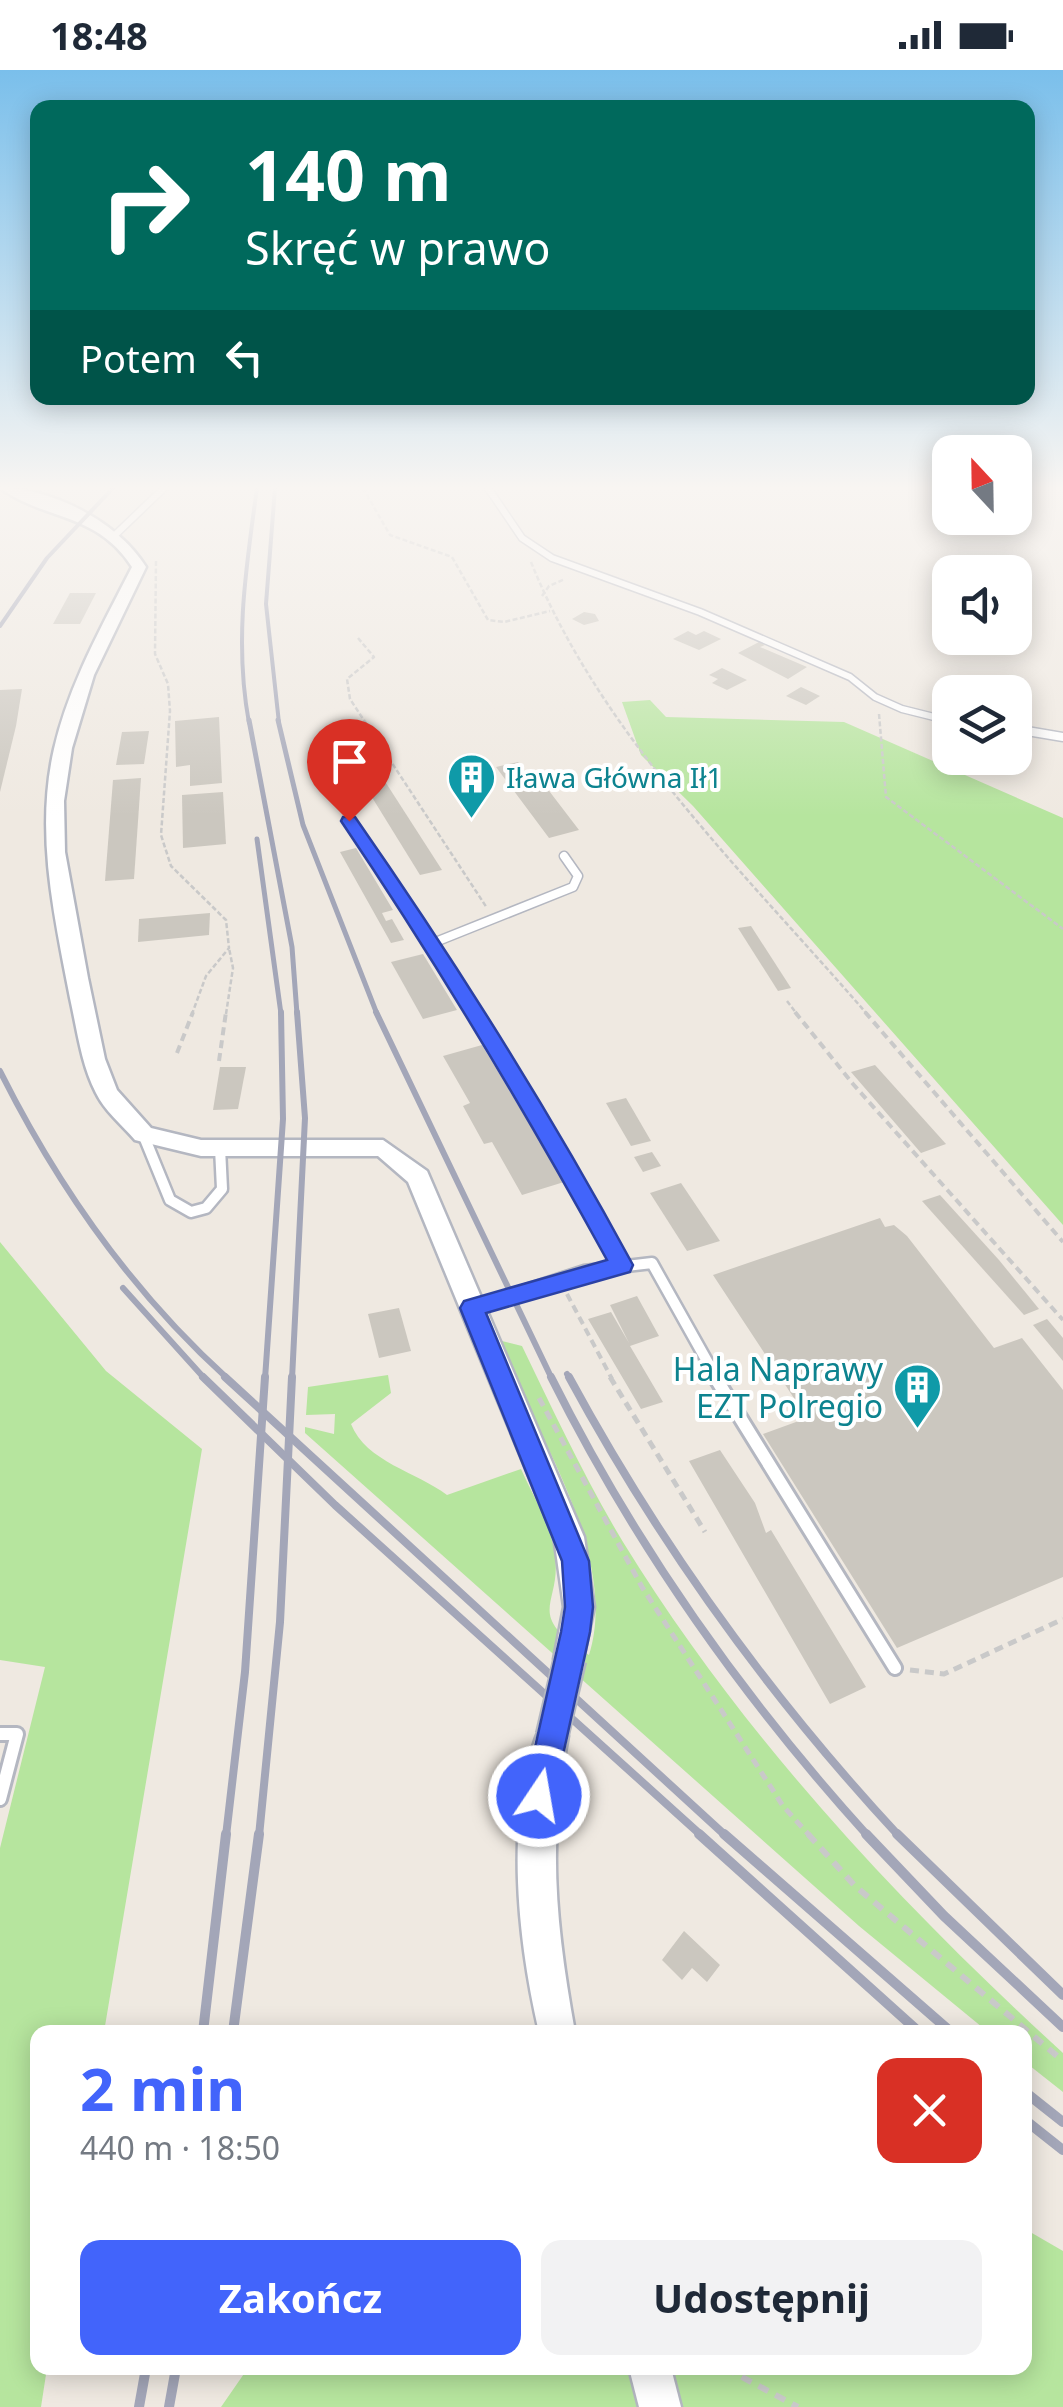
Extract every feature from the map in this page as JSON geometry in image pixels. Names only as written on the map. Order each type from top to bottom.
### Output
[{"type":"street","points":[[124,597],[86,675],[63,748],[55,801],[55,852],[94,1059],[107,1094],[143,1134],[201,1148],[383,1148],[418,1177],[576,1561],[579,1607],[539,1796],[534,1874],[541,1959],[555,2025]]},
{"type":"lane","points":[[659,597],[850,677],[875,697],[932,715]]},
{"type":"lane","points":[[1032,732],[1063,737]]},
{"type":"lane","points":[[349,821],[433,943],[524,1091],[622,1265]]},
{"type":"lane","points":[[433,943],[573,887],[578,876],[564,856]]},
{"type":"lane","points":[[143,1134],[170,1200],[191,1212],[206,1208],[222,1189],[220,1148]]},
{"type":"lane","points":[[472,1308],[560,1279],[622,1265],[652,1264],[750,1439],[895,1668]]},
{"type":"lane","points":[[0,1734],[17,1734],[0,1799]]},
{"type":"path","points":[[158,597],[154,654],[168,684],[170,711],[161,835],[170,866],[226,920],[233,968],[219,1061]]},
{"type":"path","points":[[475,597],[488,620],[504,622],[550,611]]},
{"type":"path","points":[[545,597],[646,758],[1063,1242]]},
{"type":"path","points":[[358,638],[374,657],[347,679],[350,699],[482,896],[491,920]]},
{"type":"path","points":[[875,697],[882,726],[886,797],[1063,929]]},
{"type":"path","points":[[177,1053],[206,976],[229,948]]},
{"type":"path","points":[[787,1000],[848,1082],[918,1162],[994,1238],[1063,1320]]},
{"type":"path","points":[[560,1279],[609,1375],[705,1532]]},
{"type":"path","points":[[536,1394],[642,1587],[782,1806],[855,1886],[1020,2025]]},
{"type":"path","points":[[895,1668],[944,1674],[1063,1619]]},
{"type":"path","points":[[1032,2035],[1063,2061]]},
{"type":"path","points":[[737,2375],[798,2407]]},
{"type":"green space","points":[[650,700],[666,717],[844,722],[932,761],[932,775],[965,775],[1063,818],[1063,1225],[693,806],[641,755],[622,702]]},
{"type":"green space","points":[[0,1242],[106,1371],[202,1449],[105,2025],[30,2025],[30,2375],[46,2375],[41,2407],[0,2407],[0,1848],[45,1667],[0,1660]]},
{"type":"green space","points":[[494,1339],[522,1346],[623,1542],[718,1681],[770,1748],[882,1875],[1063,2053],[1063,2092],[1032,2068],[1032,2025],[979,2025],[859,1926],[305,1433],[305,1427],[334,1434],[335,1414],[306,1415],[308,1387],[388,1375],[391,1393],[351,1424],[358,1437],[380,1457],[447,1495],[521,1469],[552,1539],[556,1568],[551,1617],[568,1640],[589,1655],[595,1617],[593,1577],[583,1535],[550,1451]]},
{"type":"green space","points":[[1032,2233],[1063,2251],[1063,2407],[221,2407],[243,2375],[1032,2375]]},
{"type":"building","points":[[68,597],[94,597],[80,624],[53,624]]},
{"type":"building","points":[[584,612],[595,614],[599,621],[584,625],[572,619]]},
{"type":"building","points":[[688,631],[696,635],[704,631],[721,639],[699,650],[673,639]]},
{"type":"building","points":[[759,642],[765,645],[760,647],[807,667],[788,679],[738,653]]},
{"type":"building","points":[[722,668],[747,680],[727,690],[712,683],[718,679],[709,675]]},
{"type":"building","points":[[801,687],[820,696],[806,705],[786,696]]},
{"type":"building","points":[[22,689],[16,726],[0,792],[0,690]]},
{"type":"building","points":[[219,717],[222,783],[190,786],[190,765],[176,767],[175,721]]},
{"type":"building","points":[[149,731],[144,764],[116,765],[122,732]]},
{"type":"building","points":[[518,762],[532,780],[540,779],[579,830],[549,838],[496,767]]},
{"type":"building","points":[[377,769],[442,870],[420,875],[357,773]]},
{"type":"building","points":[[141,778],[134,879],[105,881],[113,780]]},
{"type":"building","points":[[223,792],[226,844],[183,848],[182,795]]},
{"type":"building","points":[[356,848],[393,910],[382,913],[386,921],[392,919],[404,940],[391,943],[340,852]]},
{"type":"building","points":[[210,913],[209,935],[138,942],[139,919]]},
{"type":"building","points":[[751,926],[791,988],[778,991],[738,928]]},
{"type":"building","points":[[423,954],[457,1010],[423,1019],[391,962]]},
{"type":"building","points":[[482,1045],[564,1182],[522,1195],[492,1142],[484,1144],[463,1106],[470,1103],[443,1056]]},
{"type":"building","points":[[875,1065],[946,1144],[921,1153],[851,1072]]},
{"type":"building","points":[[220,1067],[246,1067],[238,1109],[213,1110]]},
{"type":"building","points":[[626,1098],[651,1141],[631,1146],[606,1103]]},
{"type":"building","points":[[652,1152],[661,1166],[643,1172],[634,1157]]},
{"type":"building","points":[[681,1183],[720,1241],[687,1251],[650,1193]]},
{"type":"building","points":[[940,1195],[1039,1309],[1024,1315],[922,1201]]},
{"type":"building","name":"Hala Naprawy EZT Polregio","points":[[880,1218],[885,1227],[894,1225],[907,1236],[994,1348],[1022,1338],[1063,1390],[1063,1577],[897,1648],[763,1434],[807,1418],[713,1275]]},
{"type":"building","points":[[637,1296],[659,1336],[630,1346],[663,1402],[641,1409],[588,1319],[611,1312],[629,1343],[610,1305]]},
{"type":"building","points":[[399,1308],[411,1351],[379,1358],[368,1314]]},
{"type":"building","points":[[1047,1319],[1063,1338],[1063,1361],[1033,1325]]},
{"type":"building","points":[[720,1450],[755,1503],[766,1533],[771,1530],[866,1687],[830,1704],[689,1461]]},
{"type":"building","points":[[684,1931],[720,1965],[707,1982],[692,1968],[682,1980],[662,1960]]},
{"type":"railway","points":[[0,626],[20,597]]},
{"type":"railway","points":[[245,597],[242,663],[249,723]]},
{"type":"railway","points":[[267,597],[279,723]]},
{"type":"railway","points":[[249,720],[292,947],[297,1014]]},
{"type":"railway","points":[[278,720],[303,825],[377,1014]]},
{"type":"railway","points":[[257,839],[281,1014]]},
{"type":"railway","points":[[265,1379],[283,1119],[281,1012]]},
{"type":"railway","points":[[292,1379],[305,1118],[297,1012]]},
{"type":"railway","points":[[376,1012],[551,1378]]},
{"type":"railway","points":[[0,1071],[46,1155],[100,1236],[160,1311],[228,1379]]},
{"type":"railway","points":[[123,1288],[205,1379]]},
{"type":"railway","points":[[567,1374],[570,1379]]},
{"type":"railway","points":[[225,1377],[263,1412]]},
{"type":"railway","points":[[263,1412],[265,1377]]},
{"type":"railway","points":[[289,1436],[292,1377]]},
{"type":"railway","points":[[569,1377],[641,1500],[719,1617],[805,1729],[899,1836]]},
{"type":"railway","points":[[551,1378],[618,1500],[694,1617],[777,1729],[868,1836]]},
{"type":"railway","points":[[205,1379],[261,1433]]},
{"type":"railway","points":[[261,1433],[263,1412]]},
{"type":"railway","points":[[263,1412],[289,1436]]},
{"type":"railway","points":[[226,1836],[245,1672],[261,1433]]},
{"type":"railway","points":[[261,1433],[288,1459]]},
{"type":"railway","points":[[288,1459],[289,1436]]},
{"type":"railway","points":[[289,1436],[726,1836]]},
{"type":"railway","points":[[259,1836],[280,1622],[288,1459]]},
{"type":"railway","points":[[288,1459],[702,1836]]},
{"type":"railway","points":[[204,2025],[226,1834]]},
{"type":"railway","points":[[234,2025],[259,1834]]},
{"type":"railway","points":[[699,1834],[911,2025]]},
{"type":"railway","points":[[724,1834],[943,2025]]},
{"type":"railway","points":[[866,1834],[944,1916],[1063,2027]]},
{"type":"railway","points":[[899,1836],[1063,1995]]},
{"type":"railway","points":[[1032,2098],[1063,2122]]},
{"type":"railway","points":[[1032,2126],[1063,2150]]},
{"type":"railway","points":[[139,2407],[145,2375]]},
{"type":"railway","points":[[169,2407],[175,2375]]},
{"type":"place","name":"Iława Główna Ił1","points":[[471,820]]},
{"type":"place","name":"Hala Naprawy EZT Polregio","points":[[918,1430]]},
{"type":"route","points":[[349,821],[433,943],[524,1091],[622,1265],[565,1278],[472,1308],[576,1561],[576,1632],[539,1796]]}]
